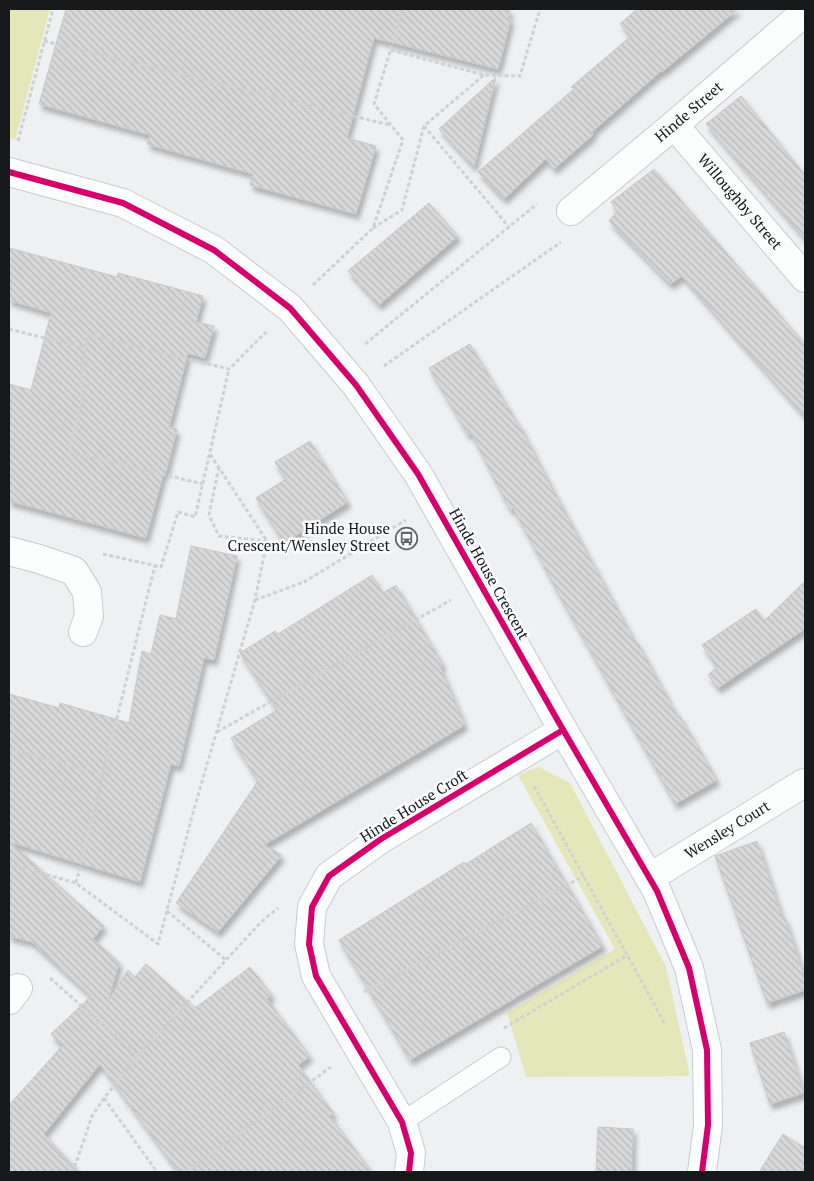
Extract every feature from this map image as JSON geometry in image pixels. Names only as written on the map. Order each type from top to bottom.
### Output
[{"type":"street","name":"Hinde Street","points":[[571,211],[805,12]]},
{"type":"street","name":"Willoughby Street","points":[[674,125],[805,278]]},
{"type":"street","name":"Hinde House Crescent","points":[[9,172],[122,203],[214,250],[290,308],[348,375],[418,474],[649,878],[689,968],[707,1050],[708,1125],[702,1172]]},
{"type":"street","points":[[9,551],[74,571],[87,592],[89,616],[83,632]]},
{"type":"street","name":"Hinde House Croft","points":[[409,1172],[411,1153],[402,1122],[316,976],[309,944],[312,907],[330,876],[381,839],[563,730]]},
{"type":"street","name":"Wensley Court","points":[[649,878],[804,783],[805,786]]},
{"type":"lane","points":[[402,1122],[501,1057]]},
{"type":"path","points":[[9,172],[53,9]]},
{"type":"path","points":[[373,228],[403,140],[374,104],[403,9]]},
{"type":"path","points":[[390,50],[484,75],[520,76],[540,9]]},
{"type":"path","points":[[44,41],[391,125]]},
{"type":"path","points":[[99,553],[162,567],[178,512],[195,517],[229,369],[373,228],[402,210],[424,126],[484,75]]},
{"type":"path","points":[[424,126],[509,227]]},
{"type":"path","points":[[554,190],[571,211],[581,228],[348,375],[509,227],[554,190]]},
{"type":"path","points":[[9,329],[85,348]]},
{"type":"path","points":[[203,484],[69,452],[82,401],[82,367],[85,348],[88,335],[229,369]]},
{"type":"path","points":[[9,864],[76,883],[158,944],[194,809],[255,600],[267,541],[210,454]]},
{"type":"path","points":[[219,467],[209,515],[219,536],[267,541]]},
{"type":"path","points":[[255,600],[304,582],[435,503]]},
{"type":"path","points":[[76,883],[154,565]]},
{"type":"path","points":[[216,732],[480,584]]},
{"type":"path","points":[[9,749],[103,774]]},
{"type":"path","points":[[518,757],[668,1031]]},
{"type":"path","points":[[334,1008],[584,876]]},
{"type":"path","points":[[71,1172],[74,1169],[92,1116],[138,1056],[261,922],[284,904],[312,907]]},
{"type":"path","points":[[166,911],[226,960]]},
{"type":"path","points":[[501,1057],[504,1026],[628,955]]},
{"type":"path","points":[[45,974],[138,1056]]},
{"type":"path","points":[[186,1172],[358,1047]]},
{"type":"path","points":[[104,1098],[157,1172]]},
{"type":"green space","points":[[11,9],[50,9],[15,140],[9,138],[9,16]]},
{"type":"green space","points":[[539,767],[570,783],[666,967],[690,1076],[526,1077],[507,1013],[615,949],[518,775]]},
{"type":"building","points":[[66,9],[510,9],[508,19],[511,19],[498,69],[374,38],[347,138],[376,146],[356,214],[250,185],[253,174],[147,144],[150,135],[39,104]]},
{"type":"building","points":[[637,9],[738,9],[661,71],[592,132],[594,134],[554,169],[546,159],[504,199],[478,172],[575,88],[571,87],[631,36],[620,24]]},
{"type":"building","points":[[496,77],[474,167],[439,129]]},
{"type":"building","points":[[741,96],[805,175],[805,239],[706,124]]},
{"type":"building","points":[[654,169],[805,344],[805,417],[682,276],[670,284],[609,221],[617,211],[611,202]]},
{"type":"building","points":[[429,203],[458,236],[379,305],[348,271]]},
{"type":"building","points":[[9,248],[117,277],[118,273],[203,296],[196,322],[214,326],[205,358],[188,353],[169,427],[177,429],[146,538],[9,501],[9,384],[31,390],[51,313],[9,300]]},
{"type":"building","points":[[470,344],[519,424],[636,643],[638,643],[678,717],[680,716],[717,780],[675,804],[513,508],[510,510],[471,433],[468,435],[429,368]]},
{"type":"building","points":[[310,441],[348,502],[284,543],[256,498],[286,479],[275,462]]},
{"type":"building","points":[[191,546],[237,556],[214,660],[204,658],[179,766],[171,764],[140,882],[10,842],[104,926],[93,939],[119,962],[109,999],[128,970],[135,977],[146,964],[195,1008],[250,967],[272,995],[267,999],[310,1056],[298,1065],[334,1114],[330,1116],[372,1172],[178,1172],[100,1064],[44,1134],[80,1172],[9,1172],[9,1105],[62,1046],[51,1034],[91,996],[32,942],[9,936],[9,694],[59,708],[60,703],[129,723],[142,651],[151,654],[160,615],[176,619]]},
{"type":"building","points":[[372,575],[383,593],[396,585],[443,665],[440,666],[465,725],[264,845],[282,855],[218,932],[176,903],[258,781],[231,738],[277,710],[240,653],[275,631],[278,634]]},
{"type":"building","points":[[805,581],[805,629],[718,688],[708,675],[717,667],[702,645],[756,609],[764,621]]},
{"type":"building","points":[[531,823],[603,946],[410,1060],[339,940],[464,862],[466,864]]},
{"type":"building","points":[[757,841],[805,977],[805,990],[767,1003],[715,856]]},
{"type":"building","points":[[784,1032],[804,1093],[770,1104],[750,1043]]},
{"type":"building","points":[[598,1127],[633,1129],[632,1172],[596,1172]]},
{"type":"building","points":[[783,1134],[805,1148],[805,1172],[759,1172]]},
{"type":"cycle path","points":[[9,172],[123,203],[214,250],[290,308],[356,385],[418,474],[657,891],[689,968],[707,1050],[708,1125],[702,1172]]},
{"type":"cycle path","points":[[409,1172],[411,1153],[402,1122],[316,976],[309,944],[312,907],[329,876],[381,839],[563,730]]},
{"type":"place","name":"Hinde House Crescent/Wensley Street","points":[[406,538]]}]
